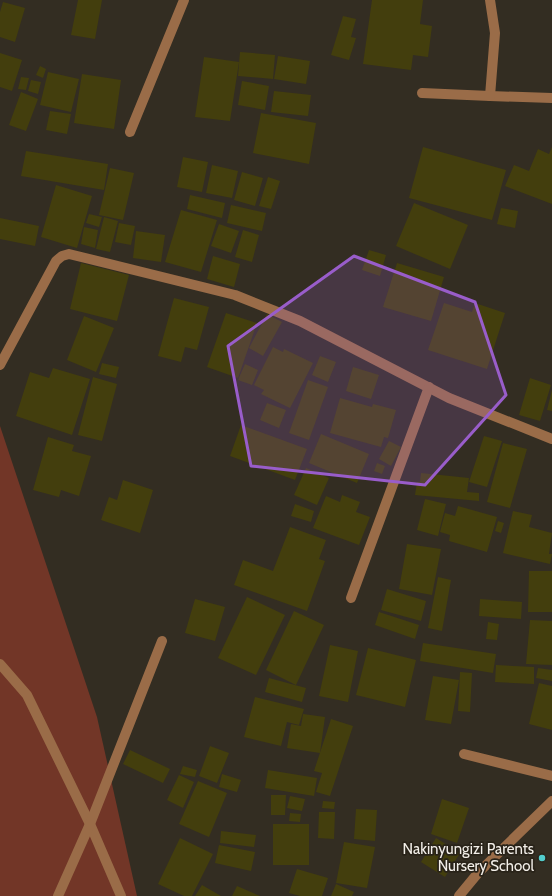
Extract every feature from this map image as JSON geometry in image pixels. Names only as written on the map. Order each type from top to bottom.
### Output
[{"type":"street","points":[[130,132],[184,0]]},
{"type":"street","points":[[490,0],[495,33],[490,96]]},
{"type":"street","points":[[422,94],[552,98]]},
{"type":"street","points":[[0,365],[56,261],[62,256],[69,254],[235,295],[300,321],[449,398],[552,439]]},
{"type":"street","points":[[351,598],[429,387]]},
{"type":"street","points":[[58,896],[90,824],[162,641]]},
{"type":"street","points":[[0,664],[27,695],[90,824],[121,896]]},
{"type":"street","points":[[464,754],[552,776]]},
{"type":"street","points":[[459,896],[478,873],[552,801]]},
{"type":"highlighted area","points":[[354,256],[475,302],[506,395],[425,485],[251,466],[228,346]]},
{"type":"shaded area","points":[[0,426],[97,717],[137,896],[0,896]]},
{"type":"building","points":[[78,0],[102,0],[95,39],[71,35]]},
{"type":"building","points":[[372,0],[423,0],[420,24],[432,26],[428,57],[413,55],[411,70],[363,64]]},
{"type":"building","points":[[3,2],[25,8],[15,42],[0,37],[0,12]]},
{"type":"building","points":[[343,16],[356,19],[351,37],[356,38],[349,60],[331,55]]},
{"type":"building","points":[[240,52],[275,55],[273,79],[238,76]]},
{"type":"building","points":[[0,53],[22,60],[12,91],[0,87]]},
{"type":"building","points":[[278,56],[310,61],[306,84],[274,79]]},
{"type":"building","points":[[204,57],[239,62],[230,121],[195,117]]},
{"type":"building","points":[[40,66],[46,69],[43,78],[36,75]]},
{"type":"building","points":[[48,72],[79,79],[71,112],[40,105]]},
{"type":"building","points":[[82,74],[121,80],[114,129],[74,123]]},
{"type":"building","points":[[21,77],[29,78],[26,90],[18,89]]},
{"type":"building","points":[[31,80],[41,82],[38,94],[28,91]]},
{"type":"building","points":[[242,81],[269,86],[265,110],[238,105]]},
{"type":"building","points":[[274,91],[311,95],[308,116],[271,112]]},
{"type":"building","points":[[21,92],[38,99],[26,131],[9,125]]},
{"type":"building","points":[[50,111],[71,114],[67,134],[46,130]]},
{"type":"building","points":[[261,113],[316,123],[309,164],[253,153]]},
{"type":"building","points":[[423,147],[506,170],[492,220],[409,198]]},
{"type":"building","points":[[552,147],[552,204],[505,186],[514,165],[529,171],[538,149],[549,154]]},
{"type":"building","points":[[26,151],[108,164],[104,190],[21,176]]},
{"type":"building","points":[[183,157],[208,162],[202,192],[177,187]]},
{"type":"building","points":[[212,165],[238,171],[232,198],[206,193]]},
{"type":"building","points":[[110,168],[134,173],[123,220],[99,215]]},
{"type":"building","points":[[242,172],[263,178],[255,206],[234,200]]},
{"type":"building","points":[[268,177],[280,181],[271,209],[259,206]]},
{"type":"building","points":[[56,185],[92,196],[77,248],[41,237]]},
{"type":"building","points":[[190,195],[225,203],[222,218],[187,209]]},
{"type":"building","points":[[414,203],[468,225],[450,269],[396,246]]},
{"type":"building","points":[[231,205],[266,213],[262,231],[227,223]]},
{"type":"building","points":[[501,208],[518,211],[515,228],[497,224]]},
{"type":"building","points":[[181,210],[217,220],[201,272],[165,262]]},
{"type":"building","points":[[89,214],[102,217],[99,227],[86,223]]},
{"type":"building","points":[[104,217],[118,221],[110,252],[96,249]]},
{"type":"building","points":[[0,218],[39,226],[35,246],[0,239]]},
{"type":"building","points":[[119,223],[135,226],[131,245],[115,242]]},
{"type":"building","points":[[219,224],[239,231],[231,253],[211,246]]},
{"type":"building","points":[[84,227],[98,230],[95,248],[81,244]]},
{"type":"building","points":[[243,230],[259,235],[252,262],[235,257]]},
{"type":"building","points":[[136,231],[165,235],[161,262],[133,258]]},
{"type":"building","points":[[369,250],[386,255],[380,276],[362,270]]},
{"type":"building","points":[[213,256],[240,264],[234,287],[207,279]]},
{"type":"building","points":[[81,263],[129,275],[117,321],[70,309]]},
{"type":"building","points":[[397,263],[444,277],[431,321],[383,307]]},
{"type":"building","points":[[174,298],[209,307],[197,350],[185,347],[181,362],[158,356]]},
{"type":"building","points":[[444,303],[472,312],[475,303],[505,313],[487,369],[428,350]]},
{"type":"building","points":[[226,313],[257,323],[238,378],[207,367]]},
{"type":"building","points":[[267,314],[282,322],[263,356],[249,348]]},
{"type":"building","points":[[84,316],[114,328],[96,372],[67,360]]},
{"type":"building","points":[[273,347],[283,352],[284,349],[313,363],[290,408],[261,394],[264,390],[254,385]]},
{"type":"building","points":[[320,356],[336,362],[328,382],[312,375]]},
{"type":"building","points":[[102,363],[119,367],[116,378],[99,374]]},
{"type":"building","points":[[245,364],[258,370],[252,385],[238,380]]},
{"type":"building","points":[[353,367],[379,375],[371,399],[346,391]]},
{"type":"building","points":[[53,368],[90,379],[72,435],[16,416],[30,372],[49,378]]},
{"type":"building","points":[[93,377],[117,384],[102,441],[78,435]]},
{"type":"building","points":[[530,378],[551,385],[540,421],[519,415]]},
{"type":"building","points":[[308,380],[328,387],[309,440],[289,433]]},
{"type":"building","points":[[552,390],[552,411],[547,410]]},
{"type":"building","points":[[340,398],[372,407],[373,404],[396,410],[388,438],[384,437],[381,447],[330,433]]},
{"type":"building","points":[[267,403],[286,410],[279,428],[260,420]]},
{"type":"building","points":[[241,425],[307,449],[295,480],[230,456]]},
{"type":"building","points":[[321,434],[369,454],[357,483],[309,463]]},
{"type":"building","points":[[484,436],[502,441],[487,487],[469,482]]},
{"type":"building","points":[[48,437],[74,445],[72,451],[91,456],[79,496],[61,490],[59,497],[33,490]]},
{"type":"building","points":[[389,441],[401,447],[391,466],[379,459]]},
{"type":"building","points":[[503,443],[527,449],[510,508],[487,502]]},
{"type":"building","points":[[377,463],[385,466],[382,474],[374,471]]},
{"type":"building","points":[[306,468],[329,478],[317,505],[294,495]]},
{"type":"building","points":[[421,473],[469,478],[467,492],[479,493],[479,501],[415,495],[417,482],[420,482]]},
{"type":"building","points":[[123,480],[153,490],[140,533],[101,520],[109,497],[117,500]]},
{"type":"building","points":[[342,495],[360,502],[356,512],[370,517],[359,545],[313,528],[326,496],[340,502]]},
{"type":"building","points":[[425,499],[446,504],[438,536],[417,530]]},
{"type":"building","points":[[295,504],[314,511],[311,522],[291,516]]},
{"type":"building","points":[[458,506],[497,517],[487,552],[449,541],[450,535],[440,532],[445,513],[455,516]]},
{"type":"building","points":[[513,511],[532,515],[529,527],[552,533],[549,554],[552,554],[550,564],[503,553]]},
{"type":"building","points":[[498,521],[504,523],[501,533],[495,531]]},
{"type":"building","points":[[290,527],[326,540],[319,559],[325,561],[307,611],[234,585],[243,560],[273,571]]},
{"type":"building","points":[[407,544],[441,549],[432,595],[399,589]]},
{"type":"building","points":[[529,571],[552,571],[552,612],[528,612]]},
{"type":"building","points":[[438,577],[451,580],[442,631],[428,628]]},
{"type":"building","points":[[387,589],[426,601],[421,621],[381,610]]},
{"type":"building","points":[[247,597],[285,615],[256,675],[218,658]]},
{"type":"building","points":[[195,599],[225,607],[215,641],[185,633]]},
{"type":"building","points":[[480,599],[522,602],[521,619],[479,616]]},
{"type":"building","points":[[294,611],[324,625],[296,685],[266,670]]},
{"type":"building","points":[[379,612],[419,625],[415,639],[375,625]]},
{"type":"building","points":[[530,620],[552,621],[552,665],[526,664]]},
{"type":"building","points":[[488,622],[499,624],[497,640],[486,639]]},
{"type":"building","points":[[423,643],[496,654],[493,673],[420,661]]},
{"type":"building","points":[[330,645],[358,651],[348,702],[319,696]]},
{"type":"building","points":[[368,648],[416,660],[405,707],[356,695]]},
{"type":"building","points":[[496,665],[534,667],[534,684],[495,682]]},
{"type":"building","points":[[538,668],[552,670],[552,681],[536,678]]},
{"type":"building","points":[[460,672],[472,673],[470,712],[458,711]]},
{"type":"building","points":[[433,676],[459,680],[451,724],[425,720]]},
{"type":"building","points":[[269,678],[306,688],[302,702],[265,692]]},
{"type":"building","points":[[539,683],[552,686],[552,730],[529,724]]},
{"type":"building","points":[[255,697],[304,709],[299,725],[287,722],[281,746],[244,737]]},
{"type":"building","points":[[303,714],[325,717],[320,753],[287,748],[291,724],[301,726]]},
{"type":"building","points":[[331,719],[353,726],[330,796],[316,792],[322,773],[314,771]]},
{"type":"building","points":[[210,746],[229,753],[217,783],[199,776]]},
{"type":"building","points":[[130,750],[170,769],[163,783],[123,764]]},
{"type":"building","points":[[183,766],[197,770],[195,777],[180,774]]},
{"type":"building","points":[[268,770],[317,778],[314,796],[265,788]]},
{"type":"building","points":[[222,774],[241,780],[237,792],[219,787]]},
{"type":"building","points":[[179,775],[194,782],[183,808],[167,800]]},
{"type":"building","points":[[198,781],[227,793],[209,837],[179,824]]},
{"type":"building","points":[[271,795],[286,795],[285,815],[271,815]]},
{"type":"building","points":[[290,796],[305,799],[302,811],[287,808]]},
{"type":"building","points":[[442,799],[469,808],[457,843],[431,834]]},
{"type":"building","points":[[323,801],[335,802],[334,809],[322,808]]},
{"type":"building","points":[[356,809],[377,810],[375,841],[354,839]]},
{"type":"building","points":[[319,812],[335,812],[334,839],[318,838]]},
{"type":"building","points":[[290,813],[301,814],[300,822],[289,821]]},
{"type":"building","points":[[273,824],[309,824],[309,865],[273,865]]},
{"type":"building","points":[[221,831],[256,835],[254,847],[220,843]]},
{"type":"building","points":[[180,838],[213,854],[192,896],[184,896],[158,884]]},
{"type":"building","points":[[436,838],[460,853],[445,877],[421,862]]},
{"type":"building","points":[[344,842],[375,847],[367,888],[336,883]]},
{"type":"building","points":[[219,845],[255,852],[251,871],[215,863]]},
{"type":"building","points":[[297,869],[328,878],[322,896],[300,896],[289,893]]},
{"type":"building","points":[[336,884],[354,892],[352,896],[331,896]]},
{"type":"building","points":[[202,885],[221,896],[195,896]]},
{"type":"building","points":[[237,886],[260,896],[232,896]]},
{"type":"place","name":"Nakinyungizi Parents Nursery School","points":[[542,858]]}]
